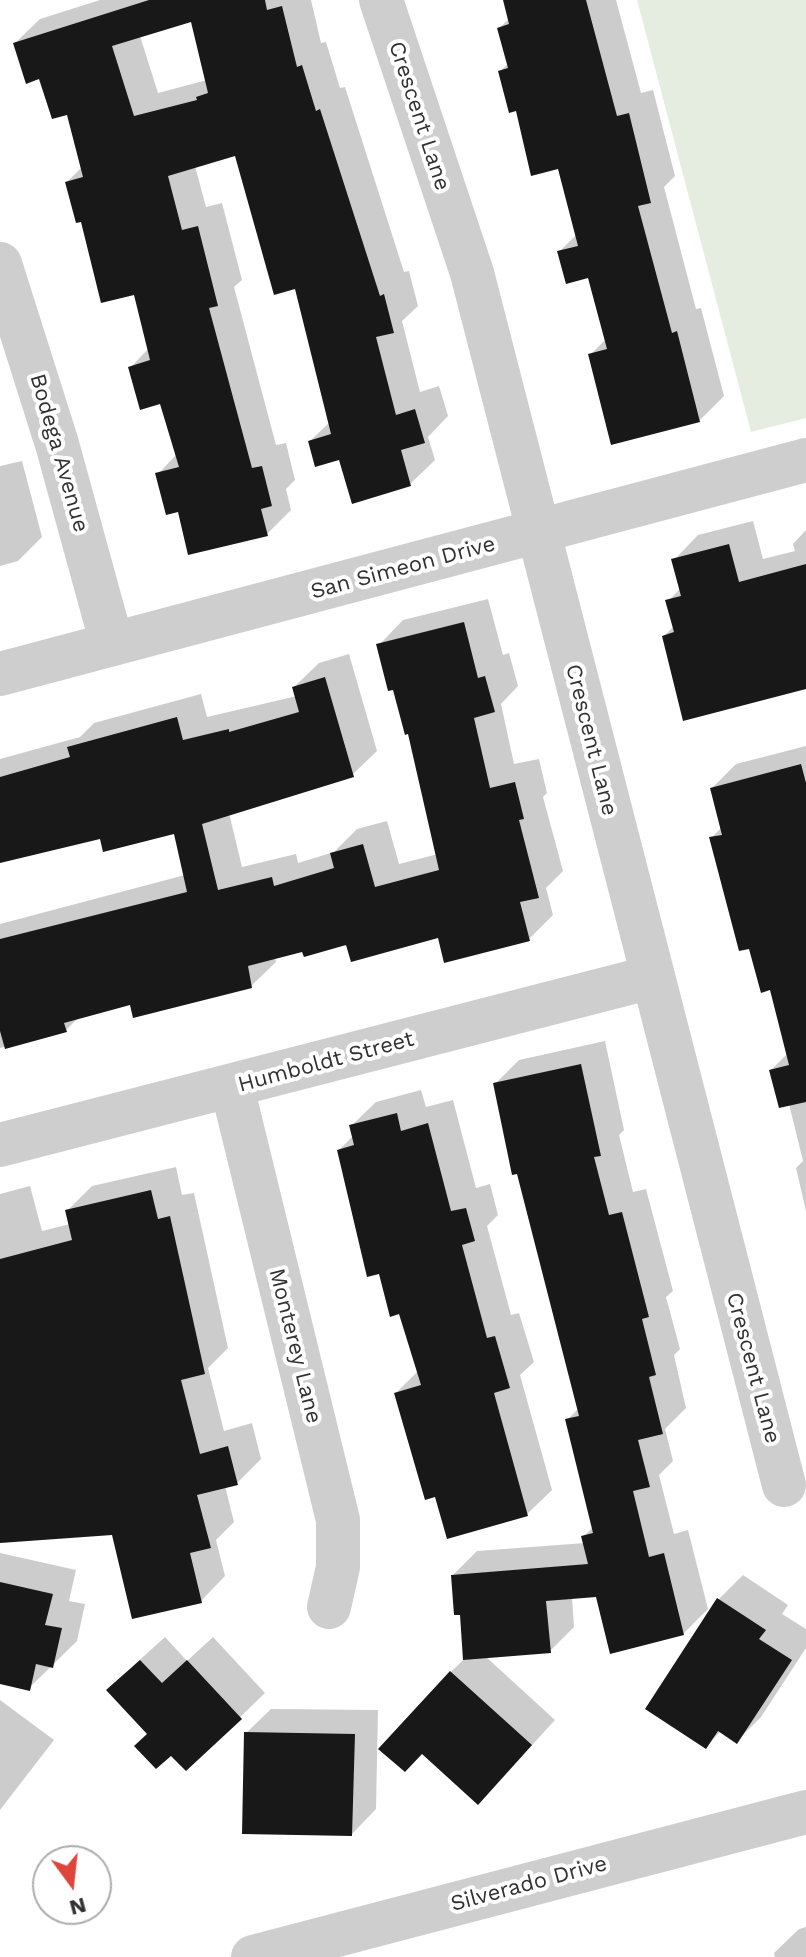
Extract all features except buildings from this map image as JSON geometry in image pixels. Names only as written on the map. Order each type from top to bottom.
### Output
[{"type":"street","name":"Crescent Lane","points":[[381,0],[472,273],[784,1485]]},
{"type":"street","name":"Bodega Avenue","points":[[0,264],[57,444],[112,644]]},
{"type":"street","name":"San Simeon Drive","points":[[0,674],[806,460]]},
{"type":"street","name":"Humboldt Street","points":[[0,1145],[652,977]]},
{"type":"street","name":"Monterey Lane","points":[[232,1087],[338,1520],[338,1567],[329,1607]]},
{"type":"street","name":"Silverado Drive","points":[[253,1957],[806,1812]]},
{"type":"shaded area","points":[[637,0],[806,0],[806,418],[751,432]]}]
